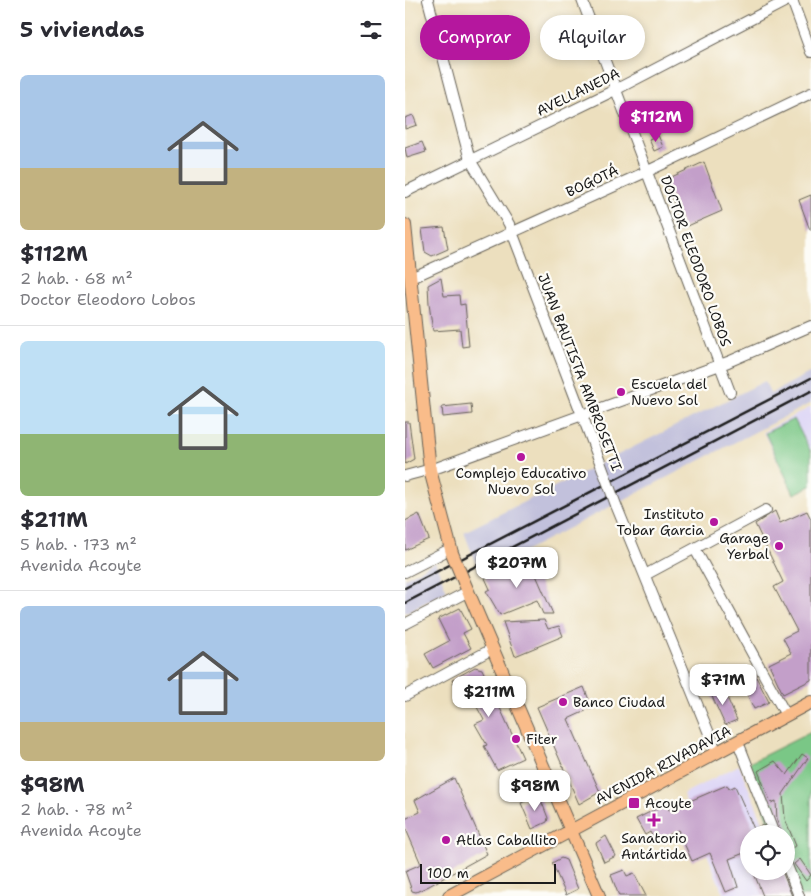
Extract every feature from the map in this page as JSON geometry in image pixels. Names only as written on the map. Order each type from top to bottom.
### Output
[{"type":"main road","points":[[405,225],[430,470],[451,551],[599,896]]},
{"type":"main road","name":"AVENIDA RIVADAVIA","points":[[449,896],[811,702]]},
{"type":"street","name":"JUAN BAUTISTA AMBROSETTI","points":[[428,0],[470,160],[505,217],[513,234],[616,505],[717,753]]},
{"type":"street","name":"DOCTOR ELEODORO LOBOS","points":[[582,0],[730,392]]},
{"type":"street","name":"AVELLANEDA","points":[[405,192],[617,89],[788,0]]},
{"type":"street","points":[[792,0],[811,52]]},
{"type":"street","name":"BOGOTÁ","points":[[411,278],[513,234],[811,93]]},
{"type":"street","points":[[405,476],[430,470],[720,365],[811,326]]},
{"type":"street","points":[[645,575],[766,510]]},
{"type":"street","points":[[695,549],[786,715]]},
{"type":"street","points":[[405,572],[451,551]]},
{"type":"street","points":[[405,624],[466,587]]},
{"type":"street","points":[[405,696],[492,649]]},
{"type":"street","points":[[738,742],[770,825]]},
{"type":"street","points":[[792,880],[799,896]]},
{"type":"shaded area","points":[[811,372],[811,403],[480,574],[464,532],[765,381],[770,394]]},
{"type":"shaded area","points":[[811,407],[811,486],[794,494],[763,432]]},
{"type":"shaded area","points":[[435,562],[447,591],[405,613],[405,578]]},
{"type":"shaded area","points":[[739,765],[764,825],[740,825],[740,880],[787,880],[793,896],[724,896],[683,794]]},
{"type":"green space","points":[[794,419],[811,452],[811,486],[794,494],[765,433]]},
{"type":"green space","points":[[811,732],[811,896],[799,896],[793,880],[795,880],[795,825],[771,825],[747,764]]},
{"type":"building","points":[[413,115],[417,125],[405,129],[405,118]]},
{"type":"building","points":[[658,135],[663,147],[654,151],[649,139]]},
{"type":"building","points":[[422,142],[426,152],[407,158],[405,148]]},
{"type":"building","points":[[704,162],[722,211],[683,228],[665,180]]},
{"type":"building","points":[[811,195],[811,230],[810,230],[799,200]]},
{"type":"building","points":[[444,227],[448,249],[432,256],[425,252],[422,229]]},
{"type":"building","points":[[441,278],[444,296],[459,295],[460,305],[465,304],[469,346],[462,347],[460,329],[433,331],[428,285]]},
{"type":"building","points":[[471,404],[472,414],[443,417],[442,407]]},
{"type":"building","points":[[405,422],[409,422],[414,459],[405,464]]},
{"type":"building","points":[[775,511],[780,523],[807,511],[811,519],[811,680],[783,694],[769,664],[791,653],[783,638],[797,631],[774,587],[783,582],[755,524]]},
{"type":"building","points":[[419,514],[429,539],[405,550],[405,521]]},
{"type":"building","points":[[529,559],[553,614],[543,614],[537,600],[500,615],[486,591],[490,589],[485,578]]},
{"type":"building","points":[[460,608],[471,629],[463,633],[471,648],[433,668],[425,654],[449,641],[438,619]]},
{"type":"building","points":[[544,620],[548,629],[559,626],[563,636],[515,656],[503,622]]},
{"type":"building","points":[[475,667],[482,669],[523,758],[497,770],[484,746],[487,745],[475,724],[484,720],[472,698],[463,702],[452,680]]},
{"type":"building","points":[[753,671],[769,702],[754,709],[739,678]]},
{"type":"building","points":[[722,686],[737,720],[725,725],[710,692]]},
{"type":"building","points":[[584,687],[592,708],[568,719],[600,792],[579,804],[537,707]]},
{"type":"building","points":[[802,754],[808,758],[783,794],[785,819],[787,825],[779,825],[776,801],[771,803],[758,771],[775,761],[787,775]]},
{"type":"building","name":"Atlas Caballito","points":[[454,778],[487,854],[429,886],[416,892],[412,891],[405,871],[421,864],[405,827],[405,819],[420,812],[415,800]]},
{"type":"building","points":[[727,785],[729,789],[735,786],[752,825],[740,825],[740,855],[729,859],[738,887],[726,892],[710,853],[692,861],[678,830],[655,841],[650,832],[645,835],[636,819],[666,804],[669,810]]},
{"type":"building","points":[[539,795],[548,818],[547,822],[532,829],[521,803]]},
{"type":"building","points":[[606,836],[616,856],[604,862],[596,843]]},
{"type":"building","points":[[561,858],[566,860],[578,889],[566,895],[552,863]]},
{"type":"building","points":[[800,859],[811,875],[806,881],[795,865]]},
{"type":"building","points":[[624,870],[627,876],[634,873],[646,896],[619,896],[611,875]]},
{"type":"building","points":[[757,880],[786,880],[792,896],[763,896]]},
{"type":"railway","points":[[405,588],[811,378]]},
{"type":"railway","points":[[405,603],[811,391]]},
{"type":"place","name":"Escuela del Nuevo Sol","points":[[621,392]]},
{"type":"place","name":"Complejo Educativo Nuevo Sol","points":[[521,457]]},
{"type":"place","name":"Instituto Tobar Garcia","points":[[714,522]]},
{"type":"place","name":"Garage Yerbal","points":[[779,546]]},
{"type":"place","name":"Banco Ciudad","points":[[563,702]]},
{"type":"place","name":"Fiter","points":[[516,739]]},
{"type":"place","name":"Acoyte","points":[[634,803]]},
{"type":"place","name":"Sanatorio Antártida","points":[[654,820]]},
{"type":"place","name":"Atlas Caballito","points":[[446,840]]}]
